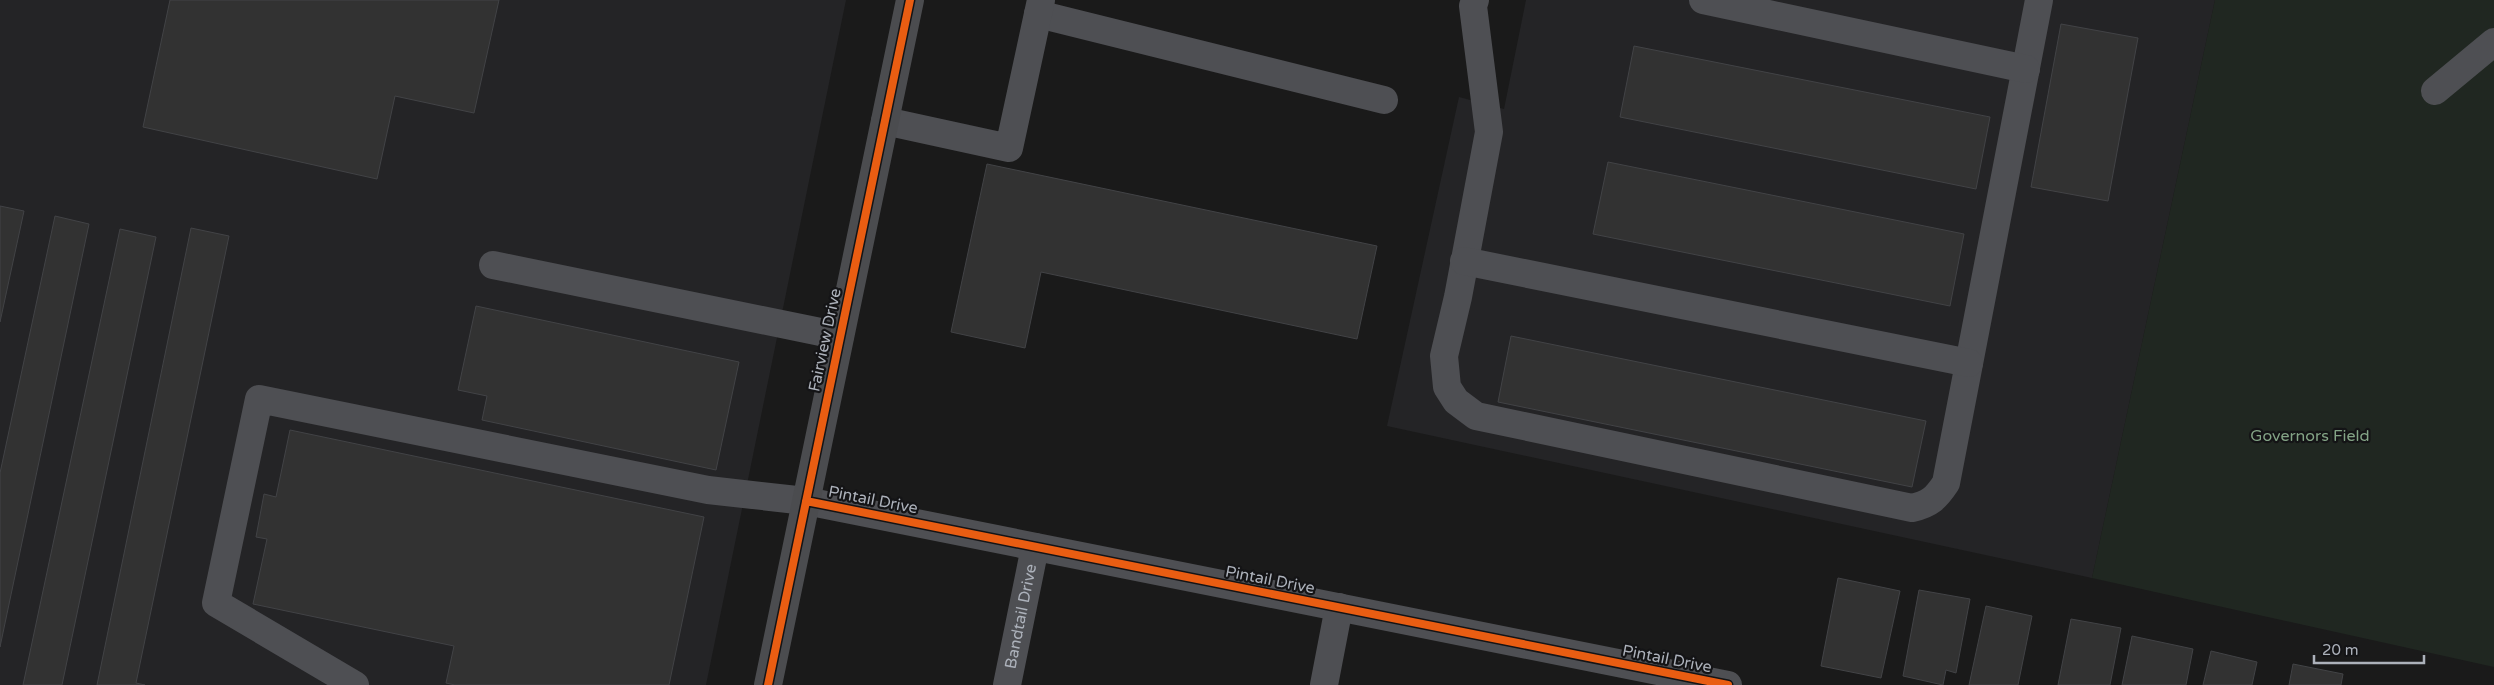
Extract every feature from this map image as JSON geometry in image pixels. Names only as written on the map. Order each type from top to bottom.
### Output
[{"type":"main road","name":"Fairview Drive","points":[[768,685],[910,0]]},
{"type":"street","points":[[1703,0],[2026,69]]},
{"type":"street","points":[[1474,3],[1489,132],[1444,356],[1447,386],[1456,401],[1476,416],[1912,508],[1927,505],[1937,497],[1946,483],[2039,0]]},
{"type":"street","points":[[885,121],[1010,148],[1039,7],[1384,100]]},
{"type":"street","points":[[2435,91],[2494,42]]},
{"type":"street","points":[[1464,261],[1969,363]]},
{"type":"street","points":[[493,265],[840,336]]},
{"type":"street","name":"Pintail Drive","points":[[355,685],[216,603],[259,399],[708,490],[806,501],[1339,608],[1645,677],[1728,685]]},
{"type":"street","name":"Bandtail Drive","points":[[1007,685],[1035,547]]},
{"type":"street","points":[[1324,685],[1339,608]]},
{"type":"shaded area","points":[[0,0],[846,0],[706,685],[0,685]]},
{"type":"shaded area","points":[[1526,0],[2215,0],[2092,578],[1387,426],[1459,97],[1504,109]]},
{"type":"green space","name":"Governors Field","points":[[2215,0],[2494,0],[2494,667],[2092,578]]},
{"type":"building","points":[[170,0],[499,0],[474,113],[395,96],[377,179],[143,127]]},
{"type":"building","points":[[2061,24],[2138,38],[2108,201],[2031,187]]},
{"type":"building","points":[[1634,46],[1990,117],[1976,189],[1620,117]]},
{"type":"building","points":[[1608,162],[1964,234],[1950,306],[1593,234]]},
{"type":"building","points":[[987,164],[1377,246],[1357,339],[1041,272],[1025,348],[951,332]]},
{"type":"building","points":[[0,206],[24,211],[0,322]]},
{"type":"building","points":[[55,216],[89,224],[0,647],[0,473]]},
{"type":"building","points":[[191,228],[229,236],[136,683],[145,685],[97,685]]},
{"type":"building","points":[[120,229],[156,237],[62,685],[23,685]]},
{"type":"building","points":[[476,306],[739,362],[716,470],[482,420],[487,396],[458,390]]},
{"type":"building","points":[[1511,336],[1926,421],[1912,487],[1498,402]]},
{"type":"building","points":[[290,430],[704,517],[669,685],[455,685],[446,683],[454,646],[253,604],[267,539],[256,537],[264,494],[276,497]]},
{"type":"building","points":[[1838,578],[1900,591],[1881,678],[1821,666]]},
{"type":"building","points":[[1919,590],[1970,599],[1956,673],[1946,670],[1943,685],[1903,676]]},
{"type":"building","points":[[1986,606],[2032,616],[2018,685],[1969,685]]},
{"type":"building","points":[[2071,619],[2121,628],[2110,685],[2058,685]]},
{"type":"building","points":[[2132,636],[2193,649],[2186,685],[2122,685]]},
{"type":"building","points":[[2211,651],[2257,662],[2252,685],[2203,685]]},
{"type":"building","points":[[2293,664],[2343,674],[2341,685],[2289,685]]},
{"type":"cycle path","points":[[768,685],[910,0]]},
{"type":"cycle path","points":[[806,501],[1728,685]]}]
